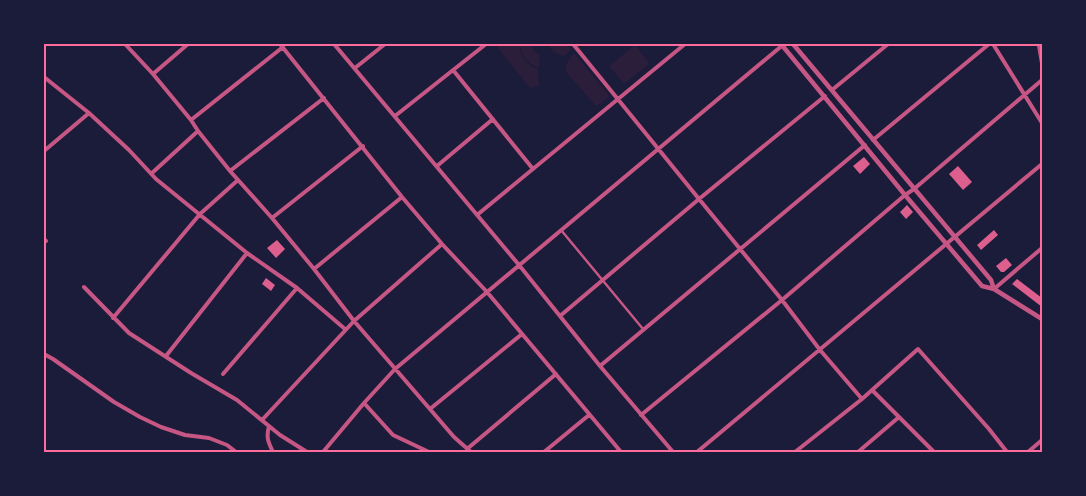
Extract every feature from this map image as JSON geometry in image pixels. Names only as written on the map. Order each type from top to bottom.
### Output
[{"type":"street","points":[[125,44],[153,74],[230,171],[314,269],[354,321],[469,451],[556,374]]},
{"type":"street","points":[[153,74],[188,44]]},
{"type":"street","points":[[334,44],[673,452]]},
{"type":"street","points":[[355,68],[385,44]]},
{"type":"street","points":[[395,116],[486,44]]},
{"type":"street","points":[[573,44],[782,300],[820,350],[862,399]]},
{"type":"street","points":[[477,215],[685,44]]},
{"type":"street","points":[[322,452],[395,369],[783,44],[905,195],[982,286],[994,290],[1042,319]]},
{"type":"street","points":[[793,44],[991,280],[994,290]]},
{"type":"street","points":[[832,90],[888,44]]},
{"type":"street","points":[[873,140],[991,44],[1042,123]]},
{"type":"street","points":[[1039,44],[1042,62]]},
{"type":"street","points":[[191,120],[282,46],[402,197],[442,244],[487,292],[620,452]]},
{"type":"street","points":[[453,70],[533,169]]},
{"type":"street","points":[[44,77],[89,113],[130,150],[156,178],[247,253],[297,288],[345,329]]},
{"type":"street","points":[[641,415],[782,300],[1042,80]]},
{"type":"street","points":[[560,316],[825,96]]},
{"type":"street","points":[[230,171],[324,98]]},
{"type":"street","points":[[44,151],[89,113]]},
{"type":"street","points":[[436,166],[493,119]]},
{"type":"street","points":[[152,173],[198,131]]},
{"type":"street","points":[[600,366],[865,145]]},
{"type":"street","points":[[272,218],[363,146]]},
{"type":"street","points":[[697,452],[1042,164]]},
{"type":"street","points":[[113,318],[200,214],[238,180]]},
{"type":"street","points":[[314,269],[402,197]]},
{"type":"street","points":[[561,230],[643,329]]},
{"type":"street","points":[[262,420],[345,329],[442,244]]},
{"type":"street","points":[[994,290],[1042,248]]},
{"type":"street","points":[[166,356],[247,253]]},
{"type":"street","points":[[84,287],[129,333],[190,373],[237,400],[269,426],[306,452]]},
{"type":"street","points":[[223,374],[297,288]]},
{"type":"street","points":[[430,409],[522,334]]},
{"type":"street","points":[[795,452],[862,399],[918,349],[1008,452]]},
{"type":"street","points":[[44,354],[114,402],[140,417],[185,435],[210,438],[227,445],[236,452]]},
{"type":"street","points":[[872,390],[934,452]]},
{"type":"street","points":[[364,403],[393,435],[429,452]]},
{"type":"street","points":[[544,452],[589,415]]},
{"type":"street","points":[[858,452],[899,417]]},
{"type":"street","points":[[269,426],[267,434],[272,452]]},
{"type":"street","points":[[1028,452],[1042,440]]},
{"type":"shaded area","points":[[501,44],[519,44],[525,59],[530,65],[538,69],[539,85],[530,88],[497,47]]},
{"type":"shaded area","points":[[520,44],[532,44],[534,51],[540,55],[539,68],[526,59]]},
{"type":"shaded area","points":[[549,44],[566,44],[571,50],[564,56],[553,51]]},
{"type":"shaded area","points":[[635,45],[648,61],[648,65],[624,84],[609,66]]},
{"type":"shaded area","points":[[574,53],[608,94],[609,97],[597,106],[566,72],[568,61]]},
{"type":"building","points":[[864,157],[870,164],[860,174],[853,166]]},
{"type":"building","points":[[958,166],[972,182],[963,190],[949,174]]},
{"type":"building","points":[[907,205],[913,212],[906,219],[900,212]]},
{"type":"building","points":[[994,230],[998,235],[981,250],[977,245]]},
{"type":"building","points":[[277,240],[285,249],[276,258],[267,248]]},
{"type":"building","points":[[1006,258],[1012,265],[1004,272],[1001,272],[996,266]]},
{"type":"building","points":[[266,278],[275,285],[271,291],[262,284]]},
{"type":"building","points":[[1017,279],[1042,298],[1042,307],[1012,284]]}]
